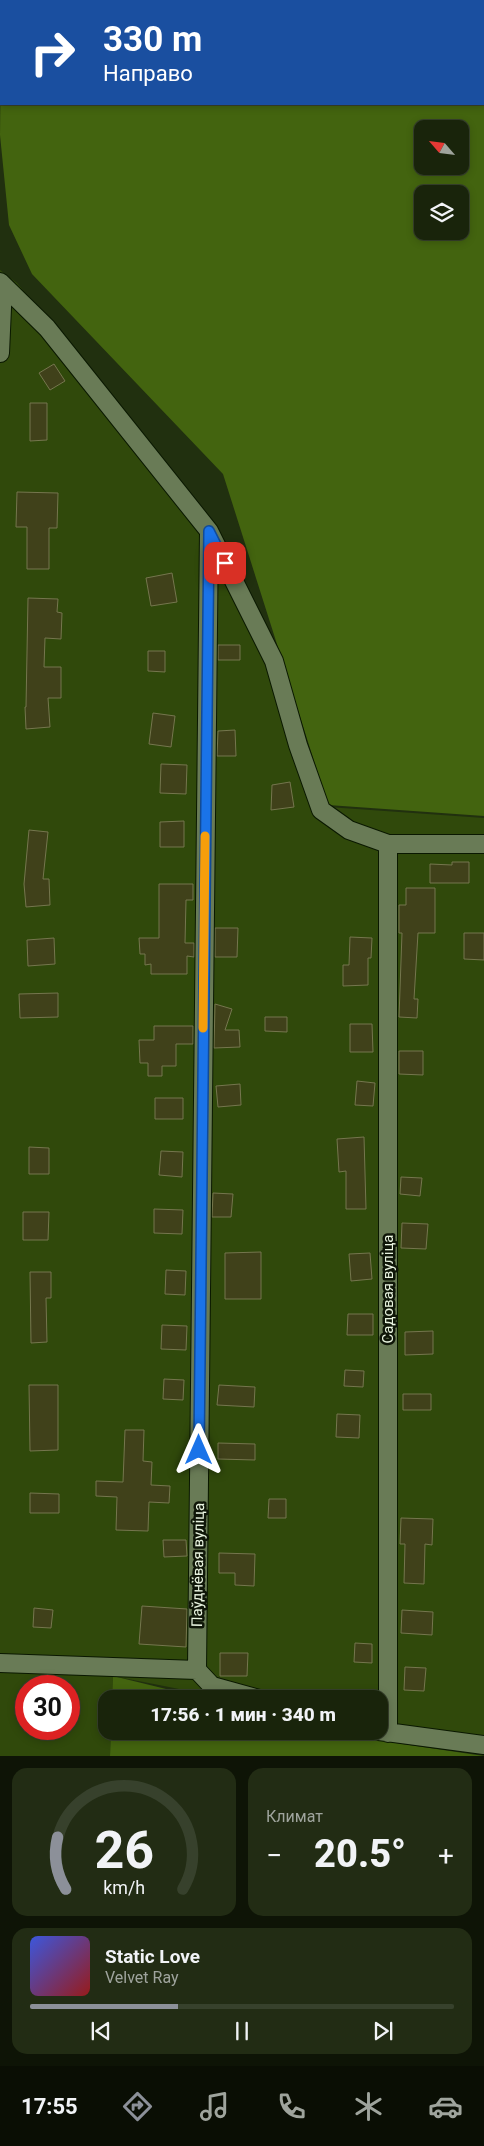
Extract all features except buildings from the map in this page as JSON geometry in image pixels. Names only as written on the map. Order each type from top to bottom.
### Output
[{"type":"street","points":[[0,353],[2,284]]},
{"type":"street","points":[[2,284],[47,328],[209,531],[274,661],[298,745],[321,810],[349,830],[388,844],[484,844]]},
{"type":"street","name":"Паўднёвая вуліца","points":[[197,1670],[209,531]]},
{"type":"street","name":"Садовая вуліца","points":[[383,1690],[388,844]]},
{"type":"street","points":[[0,1663],[197,1670],[212,1686],[226,1690]]},
{"type":"street","points":[[388,1733],[484,1745]]},
{"type":"green space","points":[[0,105],[484,105],[484,816],[328,805],[223,474],[32,274],[9,225],[0,135]]},
{"type":"green space","points":[[0,270],[17,283],[212,521],[328,807],[484,818],[484,1747],[388,1729],[388,1690],[184,1690],[113,1676],[112,1690],[98,1690],[98,1740],[111,1740],[110,1756],[0,1756]]},
{"type":"green space","points":[[113,1676],[170,1690],[112,1690]]},
{"type":"green space","points":[[111,1740],[381,1740],[484,1756],[110,1756]]},
{"type":"slow traffic","points":[[203,1028],[205,836]]},
{"type":"route","points":[[199,1450],[209,531],[225,563]]}]
